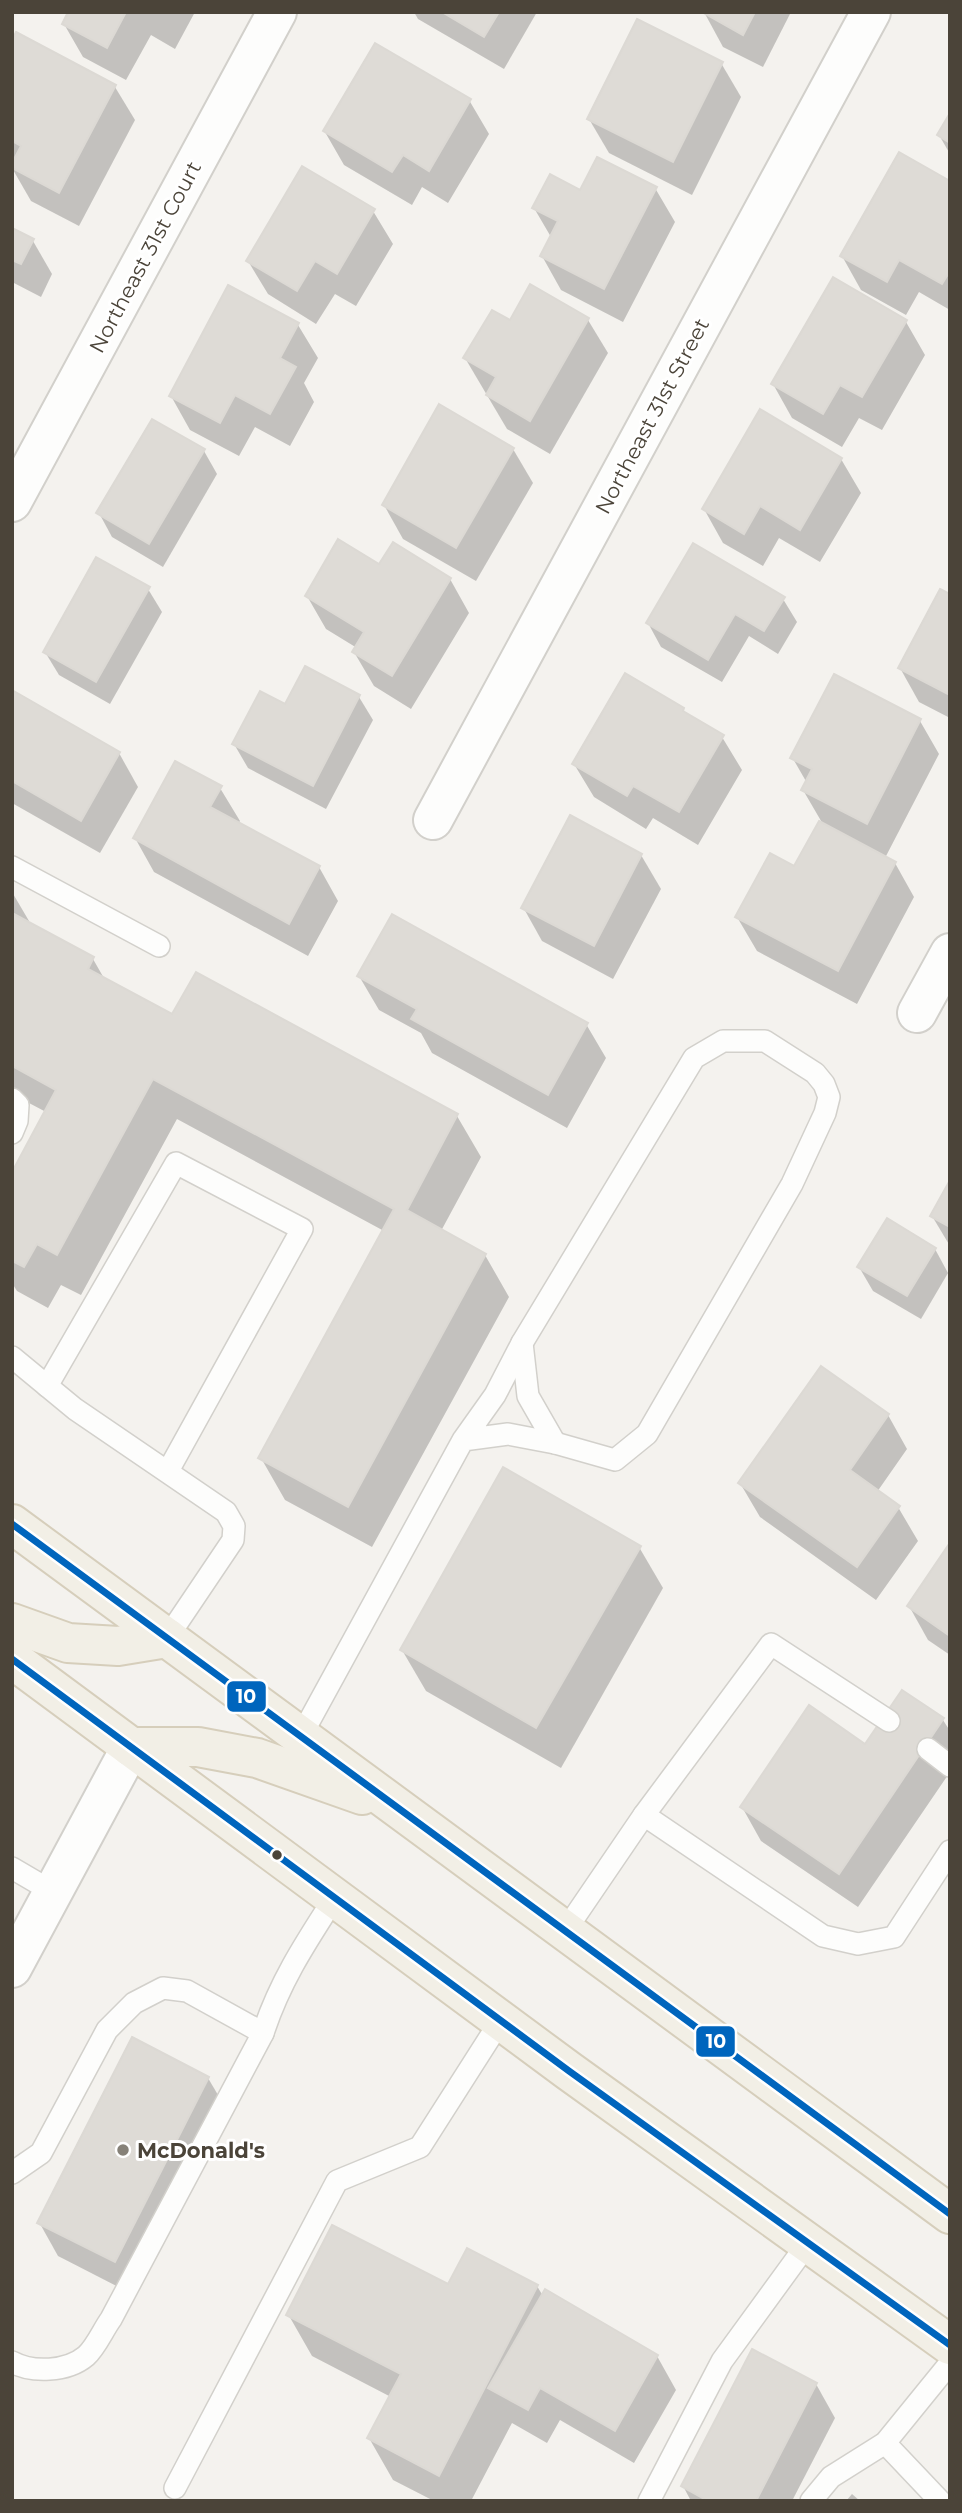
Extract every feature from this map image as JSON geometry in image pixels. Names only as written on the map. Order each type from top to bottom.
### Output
[{"type":"main road","points":[[12,1524],[950,2214]]},
{"type":"main road","points":[[12,1623],[68,1643],[118,1646],[167,1638]]},
{"type":"main road","points":[[12,1659],[501,2020],[950,2345]]},
{"type":"main road","points":[[131,1747],[198,1748],[257,1758],[400,1808]]},
{"type":"street","name":"Northeast 31st Court","points":[[12,502],[277,12]]},
{"type":"street","name":"Northeast 31st Street","points":[[433,820],[871,12]]},
{"type":"street","points":[[917,1013],[950,953]]},
{"type":"street","points":[[12,1968],[131,1747]]},
{"type":"lane","points":[[12,867],[159,946]]},
{"type":"lane","points":[[301,1736],[463,1440],[495,1395],[522,1343],[694,1058],[723,1041],[765,1041],[815,1073],[824,1084],[829,1097],[825,1114],[792,1184],[647,1434],[615,1460],[555,1443],[508,1434],[463,1440]]},
{"type":"lane","points":[[12,1099],[18,1105],[17,1121],[12,1133]]},
{"type":"lane","points":[[47,1386],[176,1163],[302,1229],[168,1471]]},
{"type":"lane","points":[[522,1343],[528,1396],[555,1443]]},
{"type":"lane","points":[[12,1357],[75,1409],[226,1512],[234,1526],[233,1540],[226,1552],[167,1638]]},
{"type":"lane","points":[[565,1931],[644,1815],[771,1644],[889,1721]]},
{"type":"lane","points":[[928,1749],[950,1766]]},
{"type":"lane","points":[[644,1815],[823,1936],[858,1944],[894,1937],[950,1851]]},
{"type":"lane","points":[[12,1868],[53,1892]]},
{"type":"lane","points":[[12,2362],[21,2367],[58,2369],[86,2356],[111,2319],[263,2033],[274,1999],[295,1959],[335,1897]]},
{"type":"lane","points":[[12,2173],[41,2153],[107,2030],[134,2003],[163,1988],[187,1991],[263,2033]]},
{"type":"lane","points":[[175,2488],[337,2181],[421,2147],[501,2020]]},
{"type":"lane","points":[[649,2501],[722,2361],[808,2243]]},
{"type":"lane","points":[[811,2501],[831,2477],[885,2443],[950,2363]]},
{"type":"lane","points":[[885,2443],[940,2501]]},
{"type":"building","points":[[68,12],[126,12],[107,48],[62,24]]},
{"type":"building","points":[[442,12],[499,12],[484,37]]},
{"type":"building","points":[[702,12],[755,12],[743,35]]},
{"type":"building","points":[[637,19],[723,62],[673,162],[587,119]]},
{"type":"building","points":[[16,32],[116,85],[59,193],[12,168],[21,146],[12,141],[12,40]]},
{"type":"building","points":[[375,43],[471,99],[429,171],[403,155],[392,172],[323,131]]},
{"type":"building","points":[[950,113],[950,143],[937,135]]},
{"type":"building","points":[[899,152],[950,181],[950,271],[942,284],[899,260],[887,282],[840,256]]},
{"type":"building","points":[[597,157],[657,187],[604,289],[540,256],[558,221],[532,208],[550,174],[580,190]]},
{"type":"building","points":[[302,166],[375,209],[337,274],[315,261],[297,291],[246,261]]},
{"type":"building","points":[[12,228],[34,239],[21,264],[12,260]]},
{"type":"building","points":[[833,277],[907,320],[862,397],[840,385],[823,414],[771,384]]},
{"type":"building","points":[[530,284],[589,318],[530,421],[486,395],[496,377],[463,358],[492,310],[510,320]]},
{"type":"building","points":[[228,285],[299,323],[280,358],[296,367],[270,414],[235,395],[220,423],[169,396]]},
{"type":"building","points":[[439,404],[514,448],[456,548],[382,505]]},
{"type":"building","points":[[760,409],[842,458],[800,530],[760,506],[744,534],[702,509]]},
{"type":"building","points":[[152,419],[205,449],[149,544],[96,513]]},
{"type":"building","points":[[338,539],[379,564],[393,542],[451,578],[392,676],[352,652],[364,632],[305,596]]},
{"type":"building","points":[[693,543],[785,597],[764,631],[735,614],[708,660],[646,623]]},
{"type":"building","points":[[96,557],[150,587],[96,682],[43,652]]},
{"type":"building","points":[[940,589],[950,594],[950,695],[898,668]]},
{"type":"building","points":[[305,666],[360,695],[313,786],[232,744],[260,691],[285,704]]},
{"type":"building","points":[[625,673],[724,735],[679,812],[633,786],[627,796],[572,764]]},
{"type":"building","points":[[834,674],[921,719],[867,824],[801,790],[812,769],[790,758]]},
{"type":"building","points":[[12,690],[120,752],[81,821],[12,781]]},
{"type":"building","points":[[175,761],[222,786],[210,807],[320,866],[289,924],[133,838]]},
{"type":"building","points":[[570,815],[642,854],[594,946],[521,908]]},
{"type":"building","points":[[819,821],[896,862],[838,971],[735,917],[770,853],[794,866]]},
{"type":"building","points":[[12,913],[94,957],[88,969],[172,1014],[196,972],[458,1114],[407,1210],[486,1254],[348,1507],[258,1458],[394,1209],[153,1079],[57,1255],[37,1244],[24,1267],[12,1261],[12,1172],[56,1090],[12,1066]]},
{"type":"building","points":[[392,914],[588,1023],[548,1095],[411,1019],[417,1009],[357,976]]},
{"type":"building","points":[[950,1180],[950,1227],[930,1216]]},
{"type":"building","points":[[887,1218],[936,1248],[907,1296],[857,1267]]},
{"type":"building","points":[[821,1366],[889,1414],[850,1470],[900,1506],[857,1567],[738,1483]]},
{"type":"building","points":[[503,1467],[641,1546],[536,1728],[400,1650]]},
{"type":"building","points":[[950,1545],[950,1636],[907,1606]]},
{"type":"building","points":[[902,1690],[944,1718],[839,1874],[740,1807],[809,1705],[865,1744]]},
{"type":"building","name":"McDonald's","points":[[132,2037],[209,2077],[115,2262],[37,2223]]},
{"type":"building","points":[[332,2225],[448,2284],[467,2248],[538,2285],[439,2476],[367,2438],[401,2374],[286,2315]]},
{"type":"building","points":[[545,2289],[658,2355],[615,2431],[540,2388],[528,2410],[488,2388]]},
{"type":"building","points":[[752,2349],[817,2383],[756,2501],[708,2501],[681,2486]]},
{"type":"transit line","name":"10","points":[[12,1524],[950,2214]]},
{"type":"transit line","name":"10","points":[[12,1659],[569,2071],[950,2345]]},
{"type":"place","name":"McDonald's","points":[[123,2150]]}]
